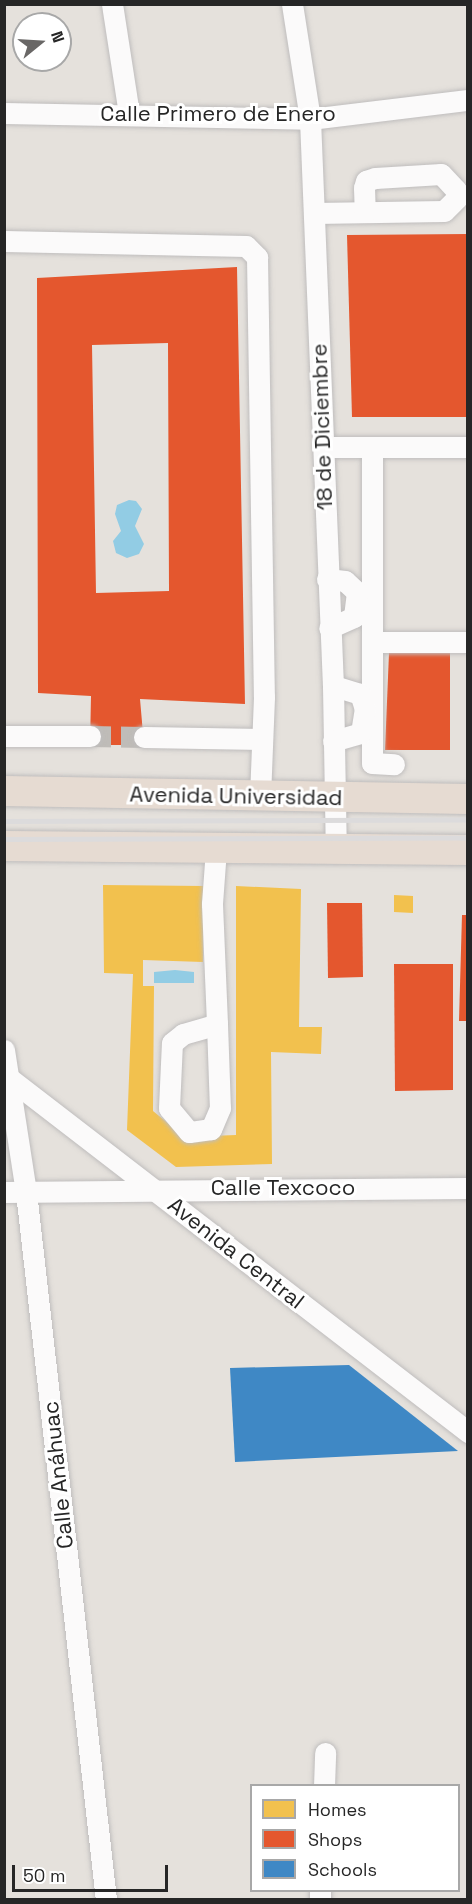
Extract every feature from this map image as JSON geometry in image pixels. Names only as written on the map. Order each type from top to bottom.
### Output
[{"type":"highway","name":"Avenida Universidad","points":[[4,791],[468,799]]},
{"type":"highway","points":[[4,846],[468,850]]},
{"type":"street","points":[[112,4],[129,114]]},
{"type":"street","name":"18 de Diciembre","points":[[292,4],[310,119],[333,686],[336,850]]},
{"type":"street","name":"Calle Primero de Enero","points":[[4,113],[310,119],[468,100]]},
{"type":"street","points":[[314,213],[365,212]]},
{"type":"street","points":[[4,241],[246,246],[255,253],[259,265],[262,414],[260,796]]},
{"type":"street","points":[[322,447],[468,447]]},
{"type":"street","points":[[372,448],[375,642],[372,763],[394,764]]},
{"type":"street","points":[[327,579],[350,583],[357,592],[354,617],[329,628]]},
{"type":"street","points":[[375,642],[468,642]]},
{"type":"street","points":[[333,686],[360,694],[365,709],[361,733],[333,741]]},
{"type":"street","points":[[4,736],[90,736]]},
{"type":"street","points":[[144,737],[262,739]]},
{"type":"street","points":[[216,849],[213,904],[220,1108],[211,1128],[189,1132],[169,1108],[172,1043],[183,1034],[217,1024]]},
{"type":"street","name":"Calle Anáhuac","points":[[4,1050],[26,1192],[106,1899]]},
{"type":"street","name":"Avenida Central","points":[[8,1077],[468,1432]]},
{"type":"street","name":"Calle Texcoco","points":[[4,1192],[468,1188]]},
{"type":"street","points":[[324,1784],[325,1753]]},
{"type":"water","points":[[129,500],[136,501],[142,509],[135,526],[144,544],[139,554],[127,558],[116,553],[113,541],[121,531],[115,514],[117,505]]},
{"type":"water","points":[[175,970],[194,972],[194,983],[154,983],[154,972]]},
{"type":"building: Homes","points":[[103,885],[204,886],[203,962],[143,960],[143,986],[154,986],[153,1111],[185,1137],[236,1135],[236,886],[301,889],[299,1027],[322,1027],[321,1054],[271,1052],[272,1164],[176,1167],[127,1130],[133,974],[104,973]]},
{"type":"building: Homes","points":[[394,895],[413,896],[413,913],[394,912]]},
{"type":"building: Shops","points":[[468,234],[468,417],[352,417],[347,235]]},
{"type":"building: Shops","points":[[237,267],[245,704],[140,699],[144,745],[90,745],[91,696],[38,693],[37,278]],"holes":[[[168,343],[169,591],[96,593],[92,345]]]},
{"type":"building: Shops","points":[[450,652],[450,750],[385,750],[389,653]]},
{"type":"building: Shops","points":[[327,903],[362,903],[363,977],[328,978]]},
{"type":"building: Shops","points":[[462,915],[468,915],[468,1021],[459,1021]]},
{"type":"building: Shops","points":[[394,964],[453,964],[453,1090],[395,1091]]},
{"type":"building: Schools","points":[[349,1365],[458,1451],[235,1462],[230,1368]]},
{"type":"tunnel","points":[[90,736],[144,737]]},
{"type":"railway","points":[[4,821],[468,819]]},
{"type":"railway","points":[[4,839],[468,837]]}]
